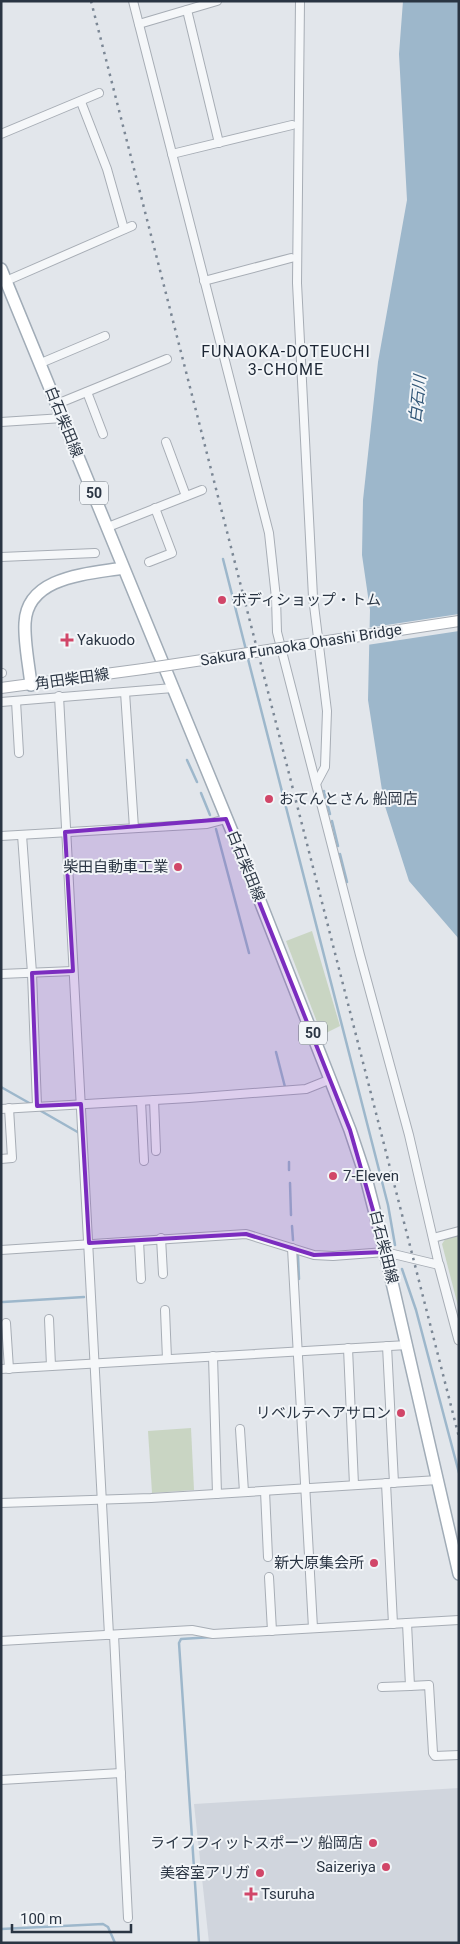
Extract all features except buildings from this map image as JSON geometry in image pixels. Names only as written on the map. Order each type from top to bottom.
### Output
[{"type":"main road","name":"白石柴田線","points":[[1,269],[6,288],[40,363],[108,527],[331,1079],[366,1178],[438,1480]]},
{"type":"main road","points":[[31,685],[24,624],[32,598],[51,584],[74,577],[123,568]]},
{"type":"main road","name":"Sakura Funaoka Ohashi Bridge","points":[[143,670],[459,622]]},
{"type":"main road","name":"角田柴田線","points":[[1,688],[143,670]]},
{"type":"main road","name":"50","points":[[438,1480],[459,1574]]},
{"type":"street","points":[[133,1],[269,533],[278,632],[360,955],[409,1135],[439,1265],[459,1340]]},
{"type":"street","points":[[300,1],[297,283],[313,597],[327,712],[325,767],[317,782]]},
{"type":"street","points":[[139,24],[218,2]]},
{"type":"street","points":[[187,10],[219,143]]},
{"type":"street","points":[[1,134],[99,93]]},
{"type":"street","points":[[6,288],[128,228],[80,102]]},
{"type":"street","points":[[172,154],[292,125]]},
{"type":"street","points":[[204,281],[291,258]]},
{"type":"street","points":[[40,363],[105,336]]},
{"type":"street","points":[[57,404],[167,359]]},
{"type":"street","points":[[87,392],[103,434]]},
{"type":"street","points":[[1,422],[63,418]]},
{"type":"street","points":[[166,442],[186,496]]},
{"type":"street","points":[[108,527],[202,490]]},
{"type":"street","points":[[150,562],[172,553],[155,508]]},
{"type":"street","points":[[1,557],[95,554]]},
{"type":"street","points":[[1,702],[173,688]]},
{"type":"street","points":[[125,692],[134,828]]},
{"type":"street","points":[[58,696],[128,1918]]},
{"type":"street","points":[[16,701],[19,753]]},
{"type":"street","points":[[1,836],[207,824],[226,819]]},
{"type":"street","points":[[22,835],[32,973],[37,1106]]},
{"type":"street","points":[[1,974],[73,970]]},
{"type":"street","points":[[1,1159],[12,1158],[5,1109],[306,1089],[331,1079]]},
{"type":"street","points":[[154,1100],[156,1151]]},
{"type":"street","points":[[141,1101],[144,1161]]},
{"type":"street","points":[[433,1238],[459,1231]]},
{"type":"street","points":[[1,1250],[161,1238],[246,1234],[314,1255],[333,1256],[385,1252],[439,1265]]},
{"type":"street","points":[[161,1238],[163,1274]]},
{"type":"street","points":[[139,1241],[141,1279]]},
{"type":"street","points":[[292,1248],[314,1628]]},
{"type":"street","points":[[165,1310],[167,1359]]},
{"type":"street","points":[[49,1319],[51,1366]]},
{"type":"street","points":[[6,1323],[5,1369],[407,1345]]},
{"type":"street","points":[[387,1346],[394,1483]]},
{"type":"street","points":[[348,1348],[354,1485]]},
{"type":"street","points":[[212,1356],[217,1494]]},
{"type":"street","points":[[240,1429],[244,1492]]},
{"type":"street","points":[[1,1503],[217,1494],[438,1480]]},
{"type":"street","points":[[386,1483],[393,1624]]},
{"type":"street","points":[[265,1491],[268,1557]]},
{"type":"street","points":[[269,1577],[272,1631]]},
{"type":"street","points":[[1,1641],[192,1630],[213,1634],[459,1620]]},
{"type":"street","points":[[407,1623],[410,1686]]},
{"type":"street","points":[[382,1687],[428,1685],[433,1753],[436,1756],[459,1755]]},
{"type":"street","points":[[1,1780],[121,1773]]},
{"type":"highlighted area","points":[[226,819],[350,1130],[385,1252],[314,1255],[246,1234],[89,1243],[81,1104],[37,1106],[32,973],[73,971],[65,832]]},
{"type":"shaded area","points":[[459,1788],[459,1943],[209,1943],[194,1804]]},
{"type":"green space","points":[[312,931],[340,1026],[322,1035],[286,941]]},
{"type":"green space","points":[[459,1235],[459,1310],[442,1244],[446,1238]]},
{"type":"green space","points":[[191,1428],[194,1490],[152,1493],[148,1431]]},
{"type":"water","name":"白石川","points":[[403,1],[459,1],[459,939],[409,881],[384,803],[368,700],[370,610],[362,555],[363,500],[378,362],[407,200],[399,54]]},
{"type":"pier","points":[[459,614],[459,631],[367,645],[367,628]]},
{"type":"waterway","points":[[223,559],[246,650]]},
{"type":"waterway","points":[[247,655],[388,1205],[395,1245]]},
{"type":"waterway","points":[[187,760],[197,782]]},
{"type":"waterway","points":[[324,791],[330,814]]},
{"type":"waterway","points":[[201,793],[210,815]]},
{"type":"waterway","points":[[332,821],[338,846]]},
{"type":"waterway","points":[[216,829],[249,953]]},
{"type":"waterway","points":[[340,854],[347,882]]},
{"type":"waterway","points":[[276,1052],[285,1087]]},
{"type":"waterway","points":[[1,1087],[31,1104]]},
{"type":"waterway","points":[[41,1111],[81,1134]]},
{"type":"waterway","points":[[289,1162],[289,1170]]},
{"type":"waterway","points":[[290,1183],[291,1215]]},
{"type":"waterway","points":[[292,1226],[293,1240]]},
{"type":"waterway","points":[[298,1256],[299,1279]]},
{"type":"waterway","points":[[402,1269],[416,1310],[459,1473]]},
{"type":"waterway","points":[[3,1302],[84,1297]]},
{"type":"waterway","points":[[199,1943],[179,1643],[181,1639],[213,1637]]},
{"type":"waterway","points":[[1,1929],[103,1924],[108,1927],[115,1943]]},
{"type":"railway","points":[[91,1],[459,1437]]},
{"type":"place","name":"ボディショップ・トム","points":[[222,600]]},
{"type":"place","name":"Yakuodo","points":[[67,640]]},
{"type":"place","name":"おてんとさん 船岡店","points":[[269,799]]},
{"type":"place","name":"柴田自動車工業","points":[[178,867]]},
{"type":"place","name":"7-Eleven","points":[[333,1176]]},
{"type":"place","name":"リベルテヘアサロン","points":[[401,1413]]},
{"type":"place","name":"新大原集会所","points":[[374,1563]]},
{"type":"place","name":"ライフフィットスポーツ 船岡店","points":[[373,1843]]},
{"type":"place","name":"Saizeriya","points":[[386,1867]]},
{"type":"place","name":"美容室アリガ","points":[[260,1873]]},
{"type":"place","name":"Tsuruha","points":[[251,1894]]},
{"type":"district","name":"FUNAOKA-DOTEUCHI 3-CHOME","points":[[286,360]]}]
